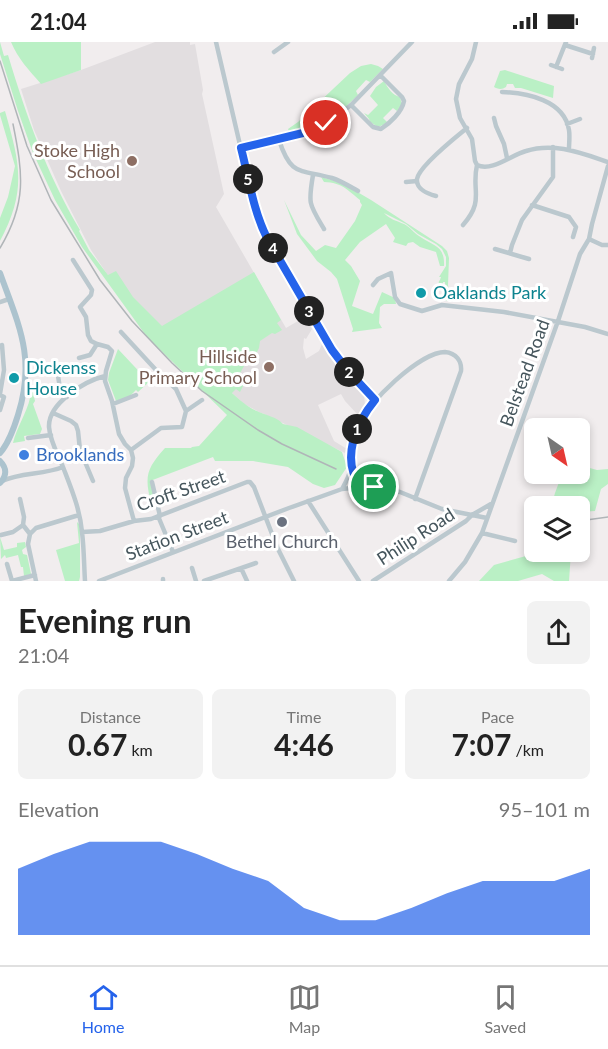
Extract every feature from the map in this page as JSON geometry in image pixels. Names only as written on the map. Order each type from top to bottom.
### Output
[{"type":"main road","points":[[0,273],[26,356],[25,386],[20,411],[2,451],[5,476],[1,482]]},
{"type":"street","points":[[216,42],[260,224],[332,350],[375,400]]},
{"type":"street","points":[[274,52],[288,42]]},
{"type":"street","points":[[241,148],[279,140],[321,126],[351,105],[412,42]]},
{"type":"street","points":[[463,225],[471,216],[476,203],[477,165],[472,139],[458,111],[456,96],[459,84],[472,59],[476,42]]},
{"type":"street","points":[[557,67],[566,44],[593,54]]},
{"type":"street","points":[[351,105],[374,128],[382,128],[387,124],[402,108],[404,99],[380,75]]},
{"type":"street","points":[[509,92],[510,84]]},
{"type":"street","points":[[502,92],[523,93],[550,103],[567,124],[569,149]]},
{"type":"street","points":[[494,118],[507,159]]},
{"type":"street","points":[[567,124],[580,119]]},
{"type":"street","points":[[436,196],[424,192],[419,186],[417,181],[419,174],[426,164],[467,128]]},
{"type":"street","points":[[279,140],[289,163],[302,172],[334,178],[358,191]]},
{"type":"street","points":[[477,165],[487,166],[527,150],[543,147],[569,149],[608,164]]},
{"type":"street","points":[[510,253],[522,220],[552,177],[553,147]]},
{"type":"street","name":"Belstead Road","points":[[449,581],[465,562],[482,532],[580,254],[589,239],[608,164]]},
{"type":"street","points":[[313,175],[309,201],[324,229]]},
{"type":"street","points":[[406,182],[417,181]]},
{"type":"street","points":[[532,205],[569,217],[576,227],[573,237]]},
{"type":"street","points":[[589,239],[608,245]]},
{"type":"street","points":[[495,249],[529,260]]},
{"type":"street","points":[[74,260],[92,290],[92,295],[80,307],[86,317],[90,339],[112,351],[105,376],[106,386],[113,404],[119,434],[131,450],[133,458],[125,488],[134,521]]},
{"type":"street","points":[[373,285],[378,279],[390,273],[395,297],[400,304],[422,311],[442,305],[504,312],[558,321],[608,334]]},
{"type":"street","points":[[0,302],[9,299]]},
{"type":"street","points":[[121,332],[176,389],[186,411],[182,427],[161,428],[131,450]]},
{"type":"street","points":[[79,358],[90,355],[97,344]]},
{"type":"street","points":[[0,346],[2,345],[4,370],[0,394],[4,397],[0,410]]},
{"type":"street","points":[[342,489],[351,467],[355,434],[361,419],[375,400],[424,359],[449,352],[461,363],[460,375],[415,499]]},
{"type":"street","points":[[57,370],[60,388],[67,397]]},
{"type":"street","points":[[85,581],[80,515],[49,426],[57,405],[95,379],[105,376]]},
{"type":"street","points":[[113,404],[136,395]]},
{"type":"street","points":[[186,411],[202,400]]},
{"type":"street","points":[[53,412],[76,425],[80,450],[93,481]]},
{"type":"street","points":[[28,438],[51,435]]},
{"type":"street","points":[[3,465],[14,475],[22,476]]},
{"type":"street","points":[[1,482],[8,478],[49,472],[63,467]]},
{"type":"street","points":[[351,467],[361,487]]},
{"type":"street","points":[[152,482],[159,516],[173,552]]},
{"type":"street","name":"Croft Street","points":[[82,532],[100,531],[159,516],[249,482],[252,484],[265,517]]},
{"type":"street","name":"Station Street","points":[[99,581],[342,489],[374,487],[400,492],[442,509],[487,518]]},
{"type":"street","points":[[20,499],[24,517],[23,525],[30,534]]},
{"type":"street","points":[[308,501],[359,581]]},
{"type":"street","name":"Philip Road","points":[[373,581],[492,503]]},
{"type":"street","points":[[7,564],[12,581],[35,578],[28,544],[30,534],[36,528],[80,515]]},
{"type":"street","points":[[265,517],[294,581]]},
{"type":"street","points":[[1,535],[13,532],[23,525]]},
{"type":"street","points":[[482,532],[515,541]]},
{"type":"street","points":[[204,581],[256,563]]},
{"type":"street","points":[[192,568],[196,581]]},
{"type":"street","points":[[241,568],[247,581]]},
{"type":"shaded area","name":"Stoke High School","points":[[155,42],[195,44],[202,94],[224,194],[216,207],[286,328],[298,321],[307,320],[312,329],[306,339],[304,338],[303,348],[306,359],[319,351],[322,344],[364,393],[365,406],[358,415],[341,394],[318,405],[334,441],[347,449],[345,453],[244,404],[111,280],[91,250],[61,191],[34,130],[21,89],[81,70]]},
{"type":"green space","points":[[0,42],[4,56],[8,55],[22,101],[47,166],[89,250],[108,275],[116,271],[133,297],[162,326],[254,272],[281,320],[277,323],[282,330],[260,341],[256,354],[252,352],[239,375],[242,377],[240,381],[244,384],[240,392],[236,389],[232,393],[253,409],[283,424],[297,427],[342,452],[347,467],[335,485],[324,488],[313,484],[288,467],[253,461],[215,461],[213,457],[150,481],[155,500],[151,502],[148,485],[149,473],[154,461],[165,448],[199,446],[227,415],[147,337],[82,247],[55,200],[33,153],[0,54]]},
{"type":"green space","points":[[11,42],[81,42],[81,70],[41,84],[20,59]]},
{"type":"green space","points":[[371,64],[383,69],[370,82],[366,80],[356,91],[358,95],[340,112],[338,109],[330,114],[332,118],[310,129],[308,124],[300,126],[301,132],[290,134],[288,129],[350,73],[361,66]]},
{"type":"green space","points":[[505,70],[554,86],[553,98],[515,88],[513,84],[507,84],[501,89],[494,87],[500,71]]},
{"type":"green space","points":[[384,81],[392,93],[400,97],[402,105],[397,111],[393,108],[383,118],[387,122],[378,127],[370,122],[364,113],[368,115],[378,105],[370,96]]},
{"type":"green space","points":[[5,111],[14,146],[18,177],[14,207],[0,241],[0,218],[8,197],[15,166],[0,115]]},
{"type":"green space","points":[[321,177],[342,183],[442,246],[449,258],[450,301],[446,301],[445,282],[443,282],[443,290],[438,287],[441,277],[439,277],[446,266],[446,257],[442,249],[406,224],[384,213],[437,247],[444,259],[444,266],[440,266],[436,252],[413,242],[406,246],[393,242],[395,238],[386,224],[360,242],[345,260],[360,281],[352,306],[373,314],[382,292],[395,298],[396,304],[384,304],[380,307],[379,323],[382,328],[352,332],[337,279],[317,261],[297,234],[284,200],[301,235],[316,251],[325,245],[336,248],[355,221],[362,205],[360,200],[344,187],[324,182]]},
{"type":"green space","points":[[118,349],[149,382],[138,392],[136,390],[129,397],[116,401],[108,380]]},
{"type":"green space","points":[[30,378],[35,401],[33,404],[42,429],[40,434],[24,436],[25,441],[13,443],[30,398]]},
{"type":"green space","points":[[590,468],[608,469],[608,484],[601,489],[595,511],[590,511],[590,496],[554,496],[558,484],[590,484]]},
{"type":"green space","points":[[77,522],[80,530],[80,577],[79,581],[65,581],[56,550],[79,543]]},
{"type":"green space","points":[[0,537],[4,550],[17,547],[17,543],[25,542],[26,547],[22,550],[23,554],[27,555],[31,574],[24,576],[18,555],[6,558],[5,555],[1,559]]},
{"type":"green space","points":[[524,557],[524,562],[570,562],[569,581],[554,581],[542,574],[518,581],[479,581],[494,565]]},
{"type":"railway","points":[[0,61],[27,146],[51,200],[100,280],[132,321],[202,391],[282,444],[336,469]]},
{"type":"railway","points":[[0,248],[9,232],[19,202],[19,158],[13,124]]},
{"type":"railway","points":[[590,519],[608,517]]},
{"type":"place","name":"Stoke High School","points":[[132,161]]},
{"type":"place","name":"Oaklands Park","points":[[421,293]]},
{"type":"place","name":"Hillside Primary School","points":[[269,367]]},
{"type":"place","name":"Dickenss House","points":[[14,378]]},
{"type":"place","name":"Brooklands","points":[[24,455]]},
{"type":"place","name":"Bethel Church","points":[[282,522]]},
{"type":"route","points":[[326,123],[314,130],[241,148],[254,205],[267,238],[332,350],[375,400],[361,419],[355,434],[351,467],[361,487],[374,487]]}]
